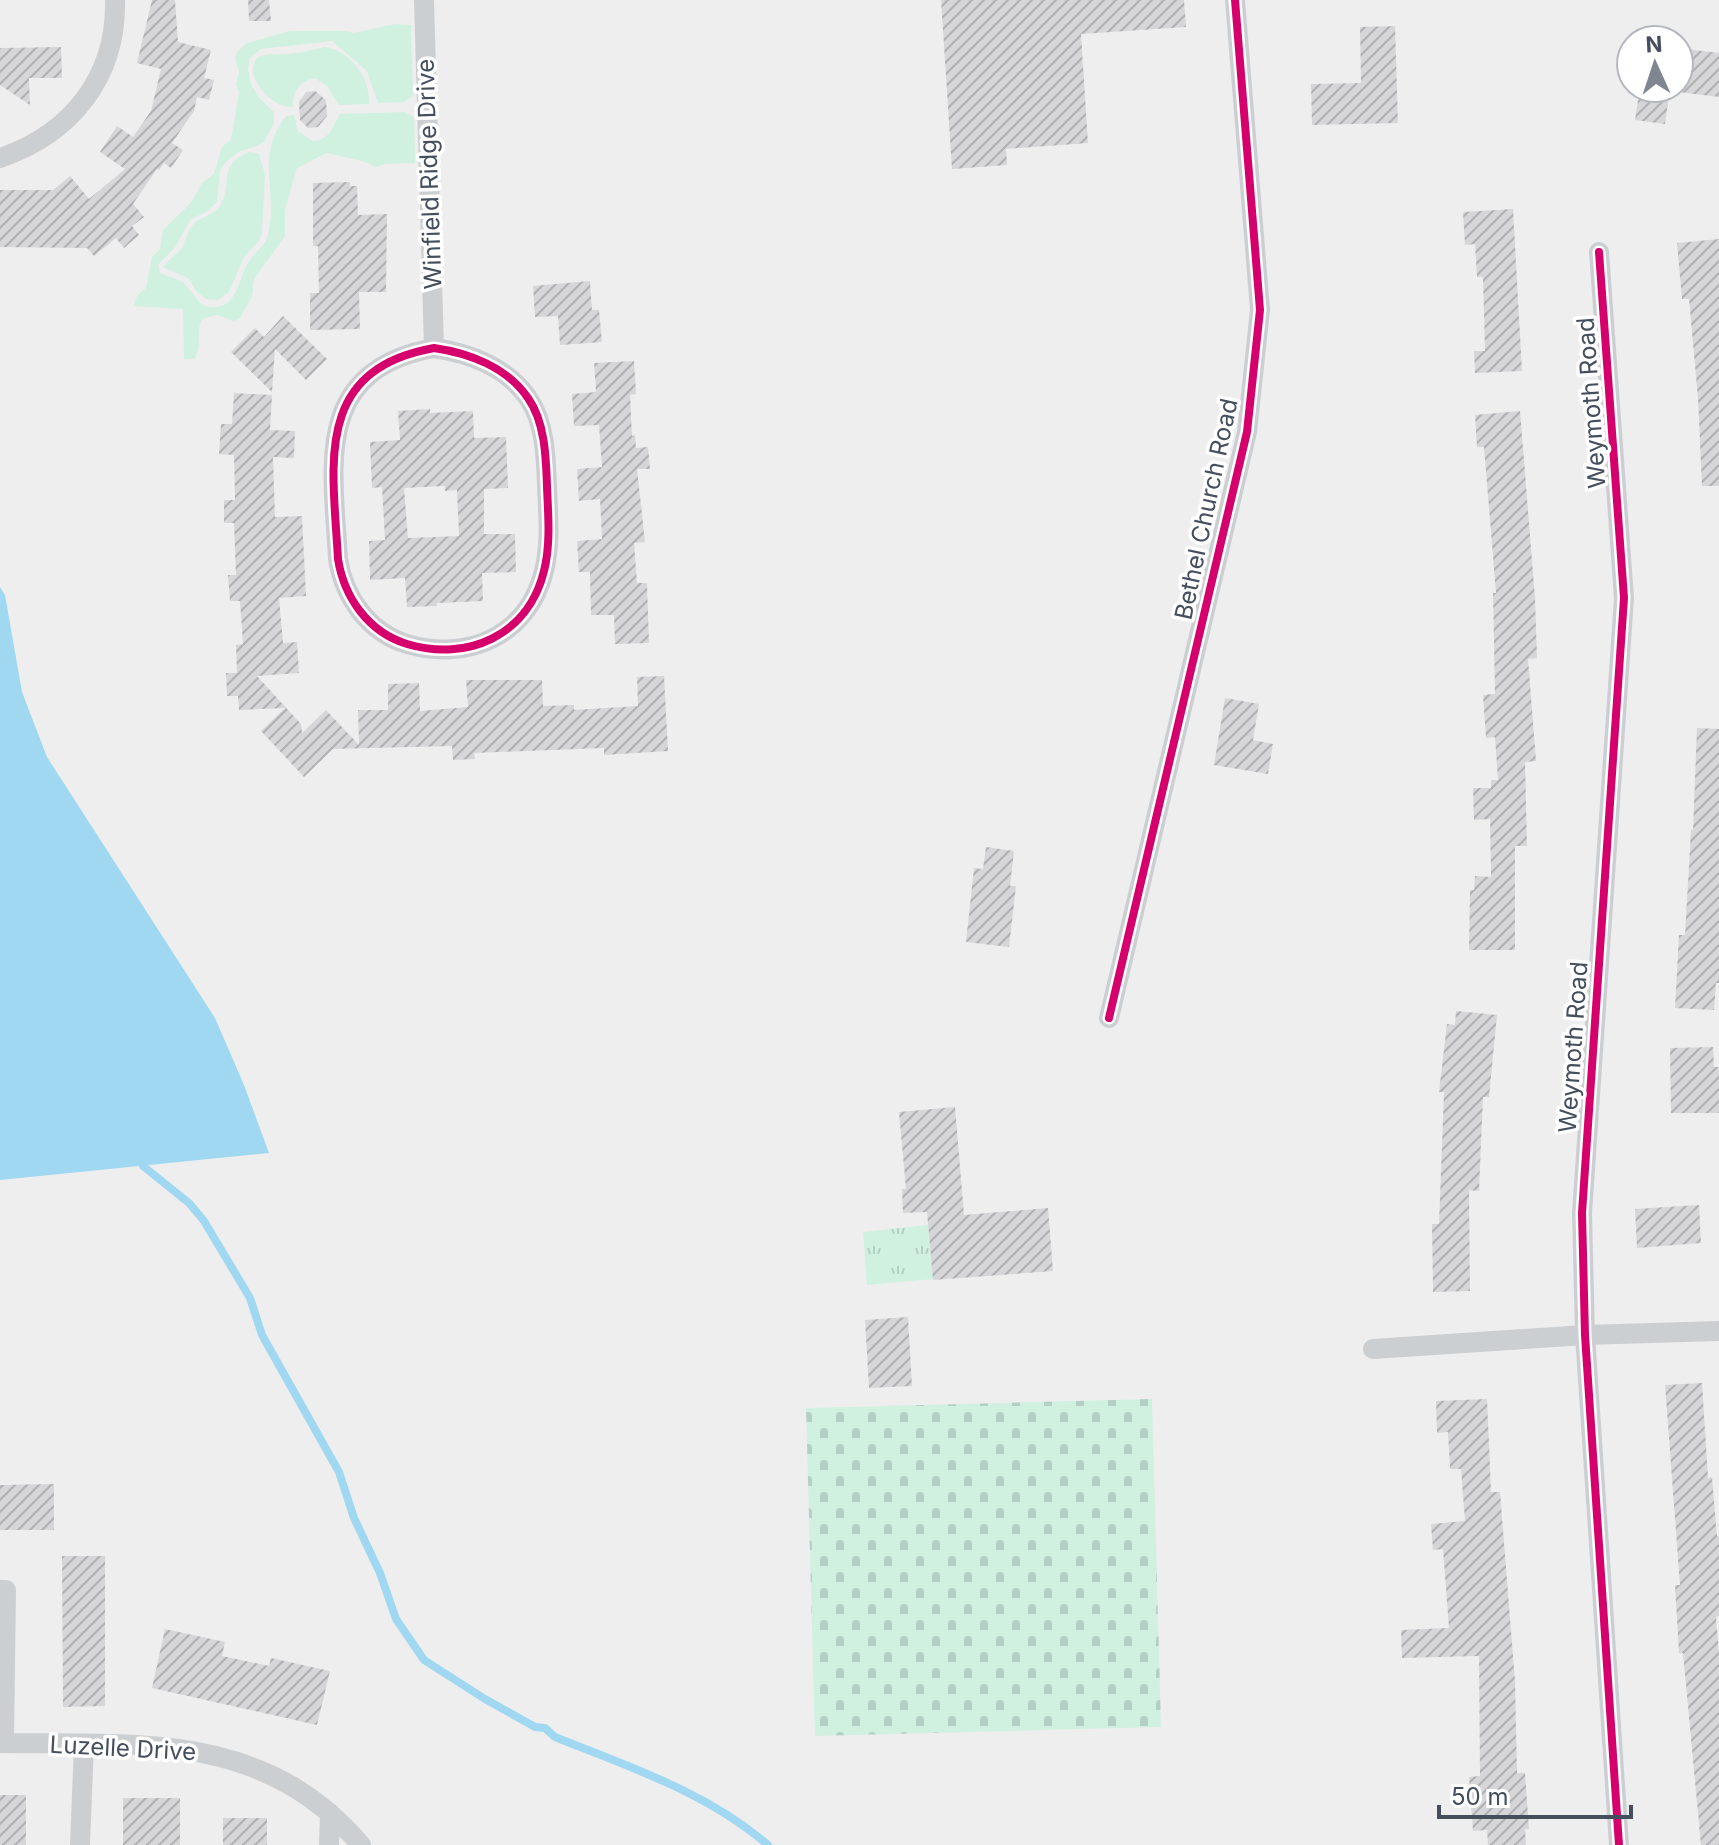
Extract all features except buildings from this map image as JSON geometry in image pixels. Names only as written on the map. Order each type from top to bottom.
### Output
[{"type":"street","points":[[0,158],[25,150],[78,111],[108,57],[116,24],[115,0]]},
{"type":"street","name":"Winfield Ridge Drive","points":[[424,0],[434,348]]},
{"type":"street","name":"Bethel Church Road","points":[[1109,1018],[1247,432],[1260,310],[1235,0]]},
{"type":"street","name":"Weymoth Road","points":[[1599,252],[1624,598],[1582,1213],[1585,1335],[1619,1845]]},
{"type":"street","points":[[434,348],[493,366],[512,379],[534,408],[541,430],[546,474],[549,532],[544,570],[535,597],[513,625],[475,646],[452,652],[428,650],[394,640],[374,627],[358,608],[341,577],[334,507],[333,440],[349,399],[364,380],[383,366],[434,348]]},
{"type":"street","points":[[1373,1349],[1585,1335],[1719,1331]]},
{"type":"street","points":[[0,1590],[6,1590],[2,1743]]},
{"type":"street","name":"Luzelle Drive","points":[[2,1743],[160,1745],[206,1751],[278,1778],[330,1813],[361,1845]]},
{"type":"street","points":[[80,1845],[84,1744]]},
{"type":"street","points":[[329,1845],[330,1813]]},
{"type":"green space","points":[[395,24],[411,25],[413,96],[404,102],[378,103],[367,71],[332,41],[261,49],[250,58],[248,69],[251,84],[260,99],[274,112],[274,123],[264,142],[236,154],[226,162],[220,170],[217,202],[190,220],[176,246],[158,265],[160,273],[183,282],[202,305],[214,307],[230,301],[245,268],[267,239],[271,219],[271,146],[286,116],[294,115],[298,131],[313,141],[328,135],[340,114],[405,112],[414,117],[415,163],[375,167],[326,153],[297,168],[285,210],[285,236],[254,279],[252,296],[240,318],[234,321],[217,315],[202,319],[197,354],[194,359],[184,359],[183,309],[134,306],[137,296],[146,288],[152,257],[160,249],[163,230],[190,204],[202,183],[214,174],[222,147],[231,140],[239,92],[236,85],[239,72],[235,58],[237,52],[247,43],[290,31],[354,33]]},
{"type":"green space","points":[[325,47],[343,54],[357,67],[369,94],[369,104],[339,105],[327,86],[315,78],[298,88],[293,107],[283,106],[265,94],[254,77],[255,61],[261,56]]},
{"type":"green space","points":[[249,152],[259,154],[265,175],[262,233],[244,257],[229,292],[218,300],[206,299],[188,278],[163,267],[181,249],[195,223],[221,204],[229,168]]},
{"type":"green space","points":[[928,1225],[933,1279],[867,1285],[863,1232]]},
{"type":"green space","points":[[1152,1399],[1161,1727],[815,1736],[806,1408]]},
{"type":"water","points":[[0,587],[5,595],[22,692],[47,757],[215,1018],[269,1153],[0,1180]]},
{"type":"waterway","points":[[142,1156],[143,1166],[189,1203],[204,1221],[250,1298],[262,1335],[339,1472],[354,1518],[380,1573],[396,1619],[424,1660],[535,1727],[545,1728],[555,1737],[693,1795],[744,1826],[768,1845]]},
{"type":"cycle path","points":[[1109,1018],[1247,432],[1260,310],[1235,0]]},
{"type":"cycle path","points":[[1599,252],[1624,598],[1582,1213],[1585,1335],[1619,1845]]},
{"type":"cycle path","points":[[434,348],[486,363],[519,387],[538,418],[546,463],[548,550],[536,594],[524,612],[492,639],[451,649],[429,649],[407,644],[381,631],[360,611],[341,573],[334,490],[338,427],[349,400],[367,377],[395,360],[434,348]]}]
